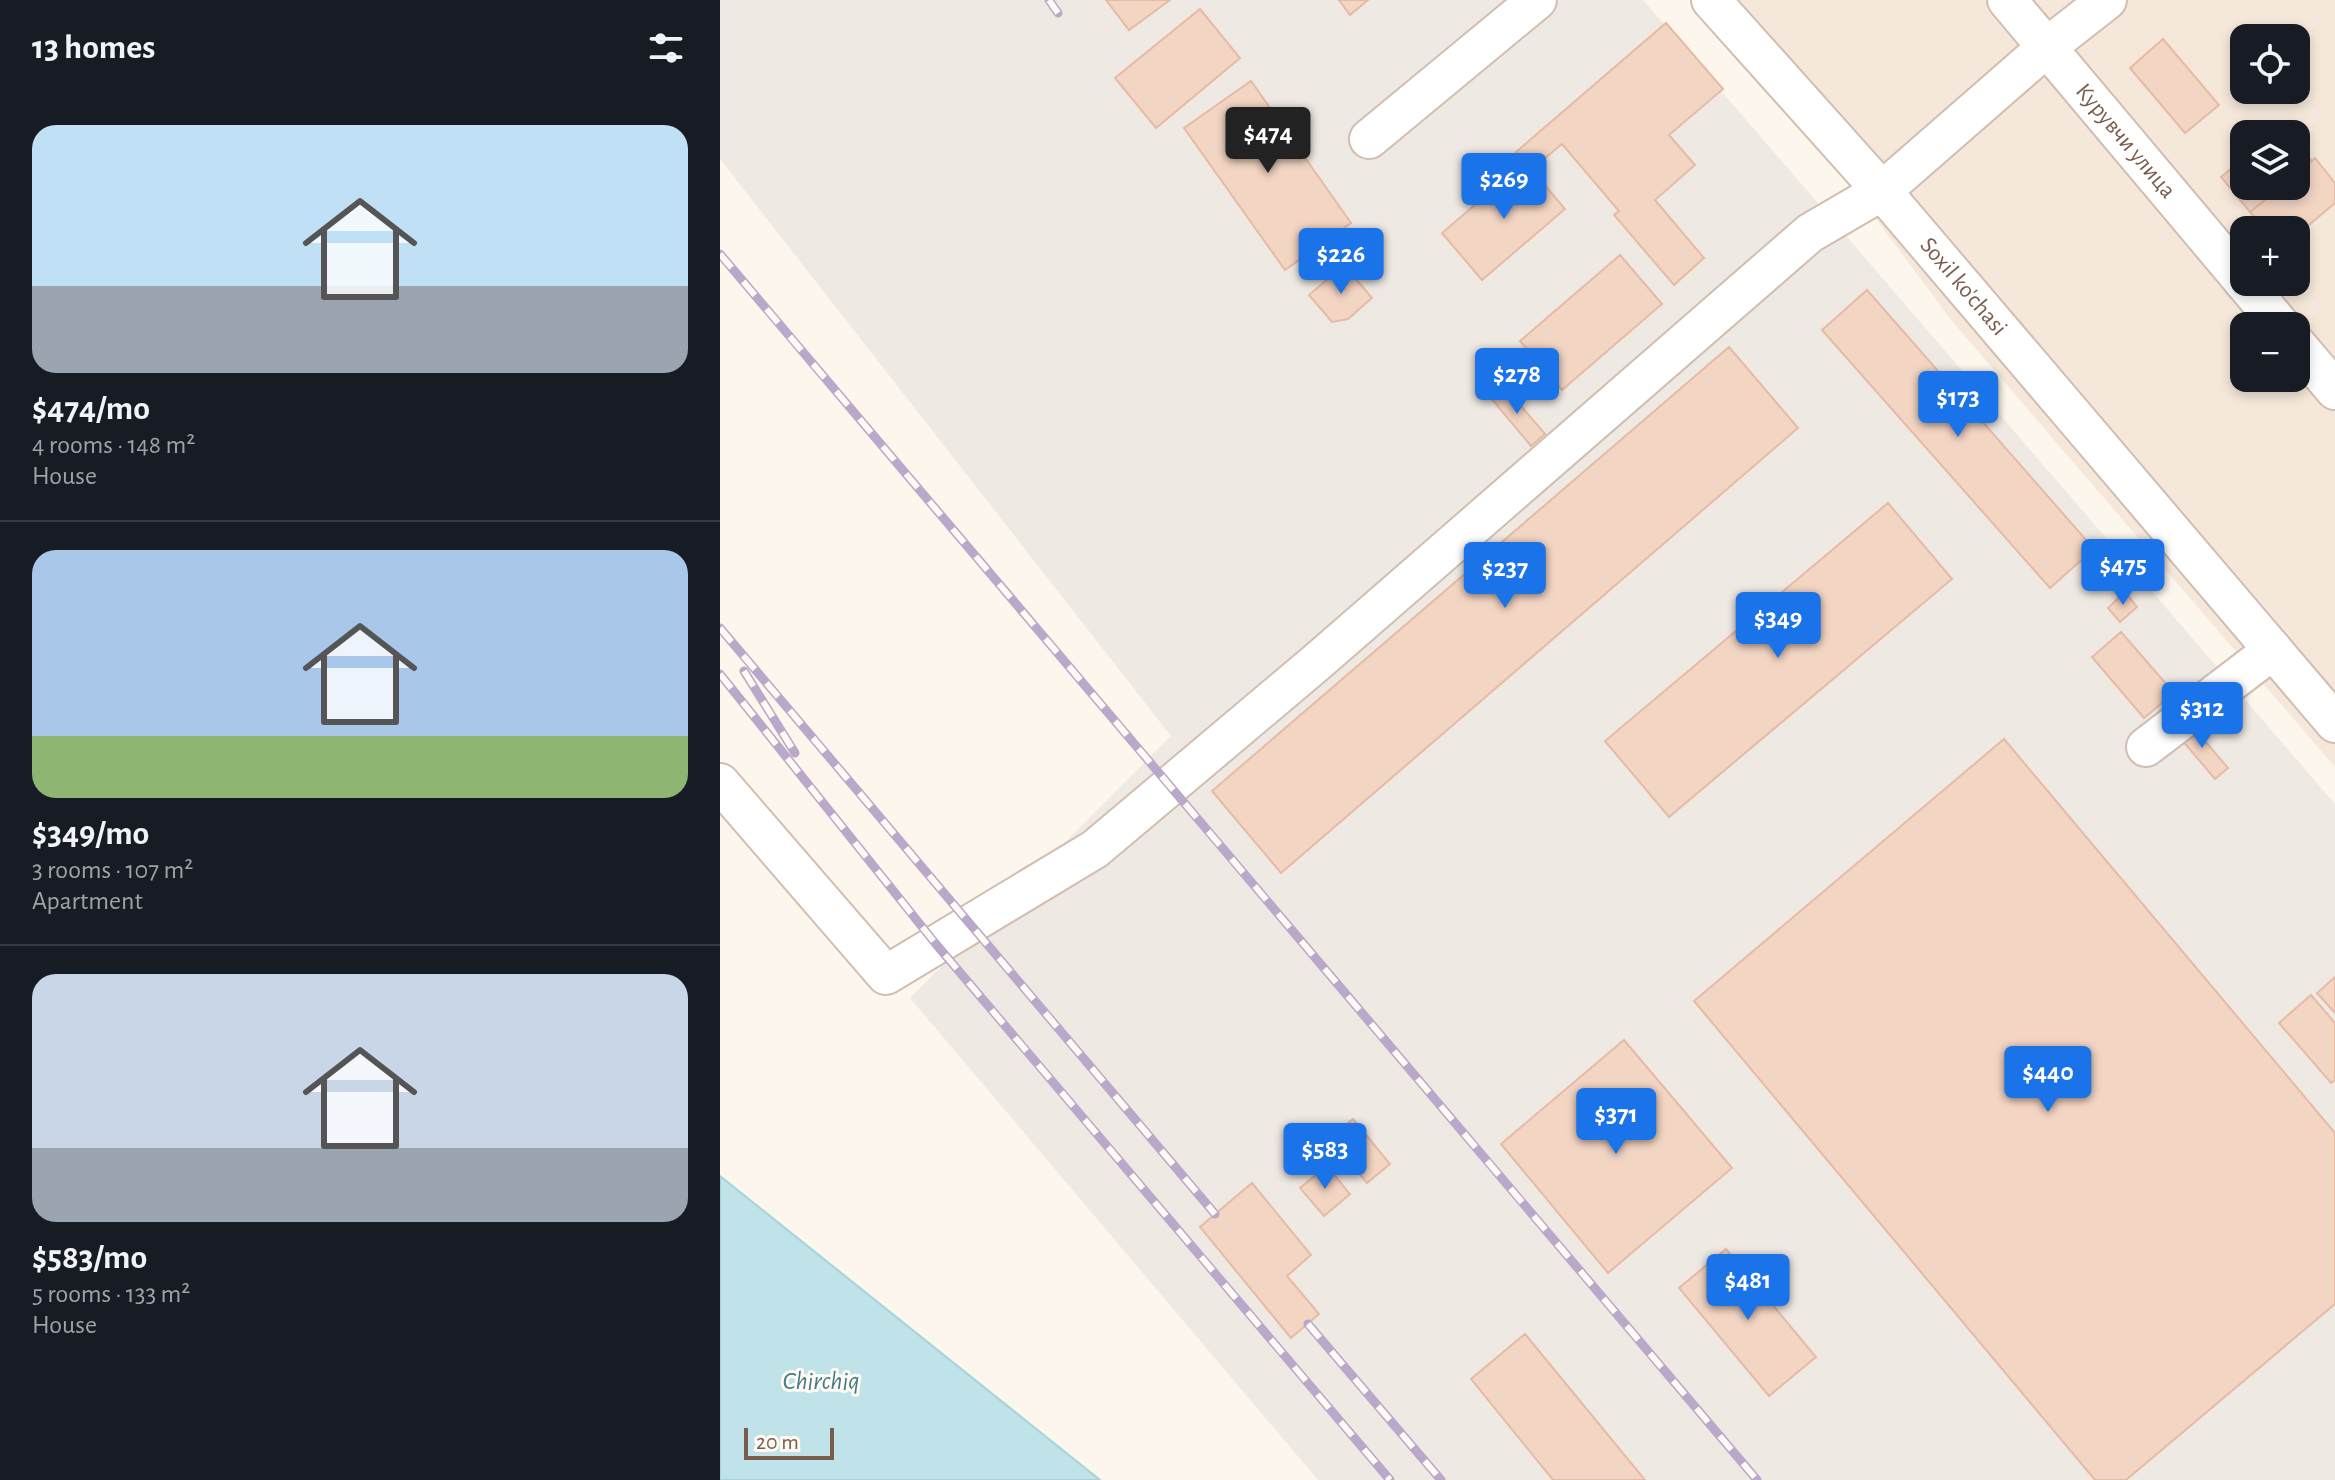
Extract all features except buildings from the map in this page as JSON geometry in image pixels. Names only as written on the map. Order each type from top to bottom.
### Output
[{"type":"street","points":[[1369,139],[1537,0]]},
{"type":"street","name":"Soxil ko'chasi","points":[[1711,0],[1882,191],[2335,723]]},
{"type":"street","name":"Курувчи улица","points":[[2007,0],[2230,265]]},
{"type":"street","points":[[720,783],[886,975],[1095,849],[1329,652],[1810,233],[1882,191],[2047,47],[2107,0]]},
{"type":"street","name":"Курувчи улица","points":[[2256,296],[2269,312]]},
{"type":"street","points":[[2310,361],[2335,390]]},
{"type":"street","points":[[2146,747],[2273,650]]},
{"type":"shaded area","points":[[720,0],[1643,0],[2335,804],[2335,1480],[1318,1480],[910,998],[1171,736],[720,159]]},
{"type":"shaded area","points":[[1713,0],[2335,0],[2335,767],[1952,321]]},
{"type":"water","name":"Chirchiq","points":[[720,1176],[1100,1480],[720,1480]]},
{"type":"railway","points":[[1049,0],[1058,13]]},
{"type":"railway","points":[[720,254],[1757,1480]]},
{"type":"railway","points":[[720,628],[1215,1214]]},
{"type":"railway","points":[[744,671],[795,753]]},
{"type":"railway","points":[[720,674],[935,943],[1390,1480]]},
{"type":"railway","points":[[1308,1324],[1441,1480]]}]
